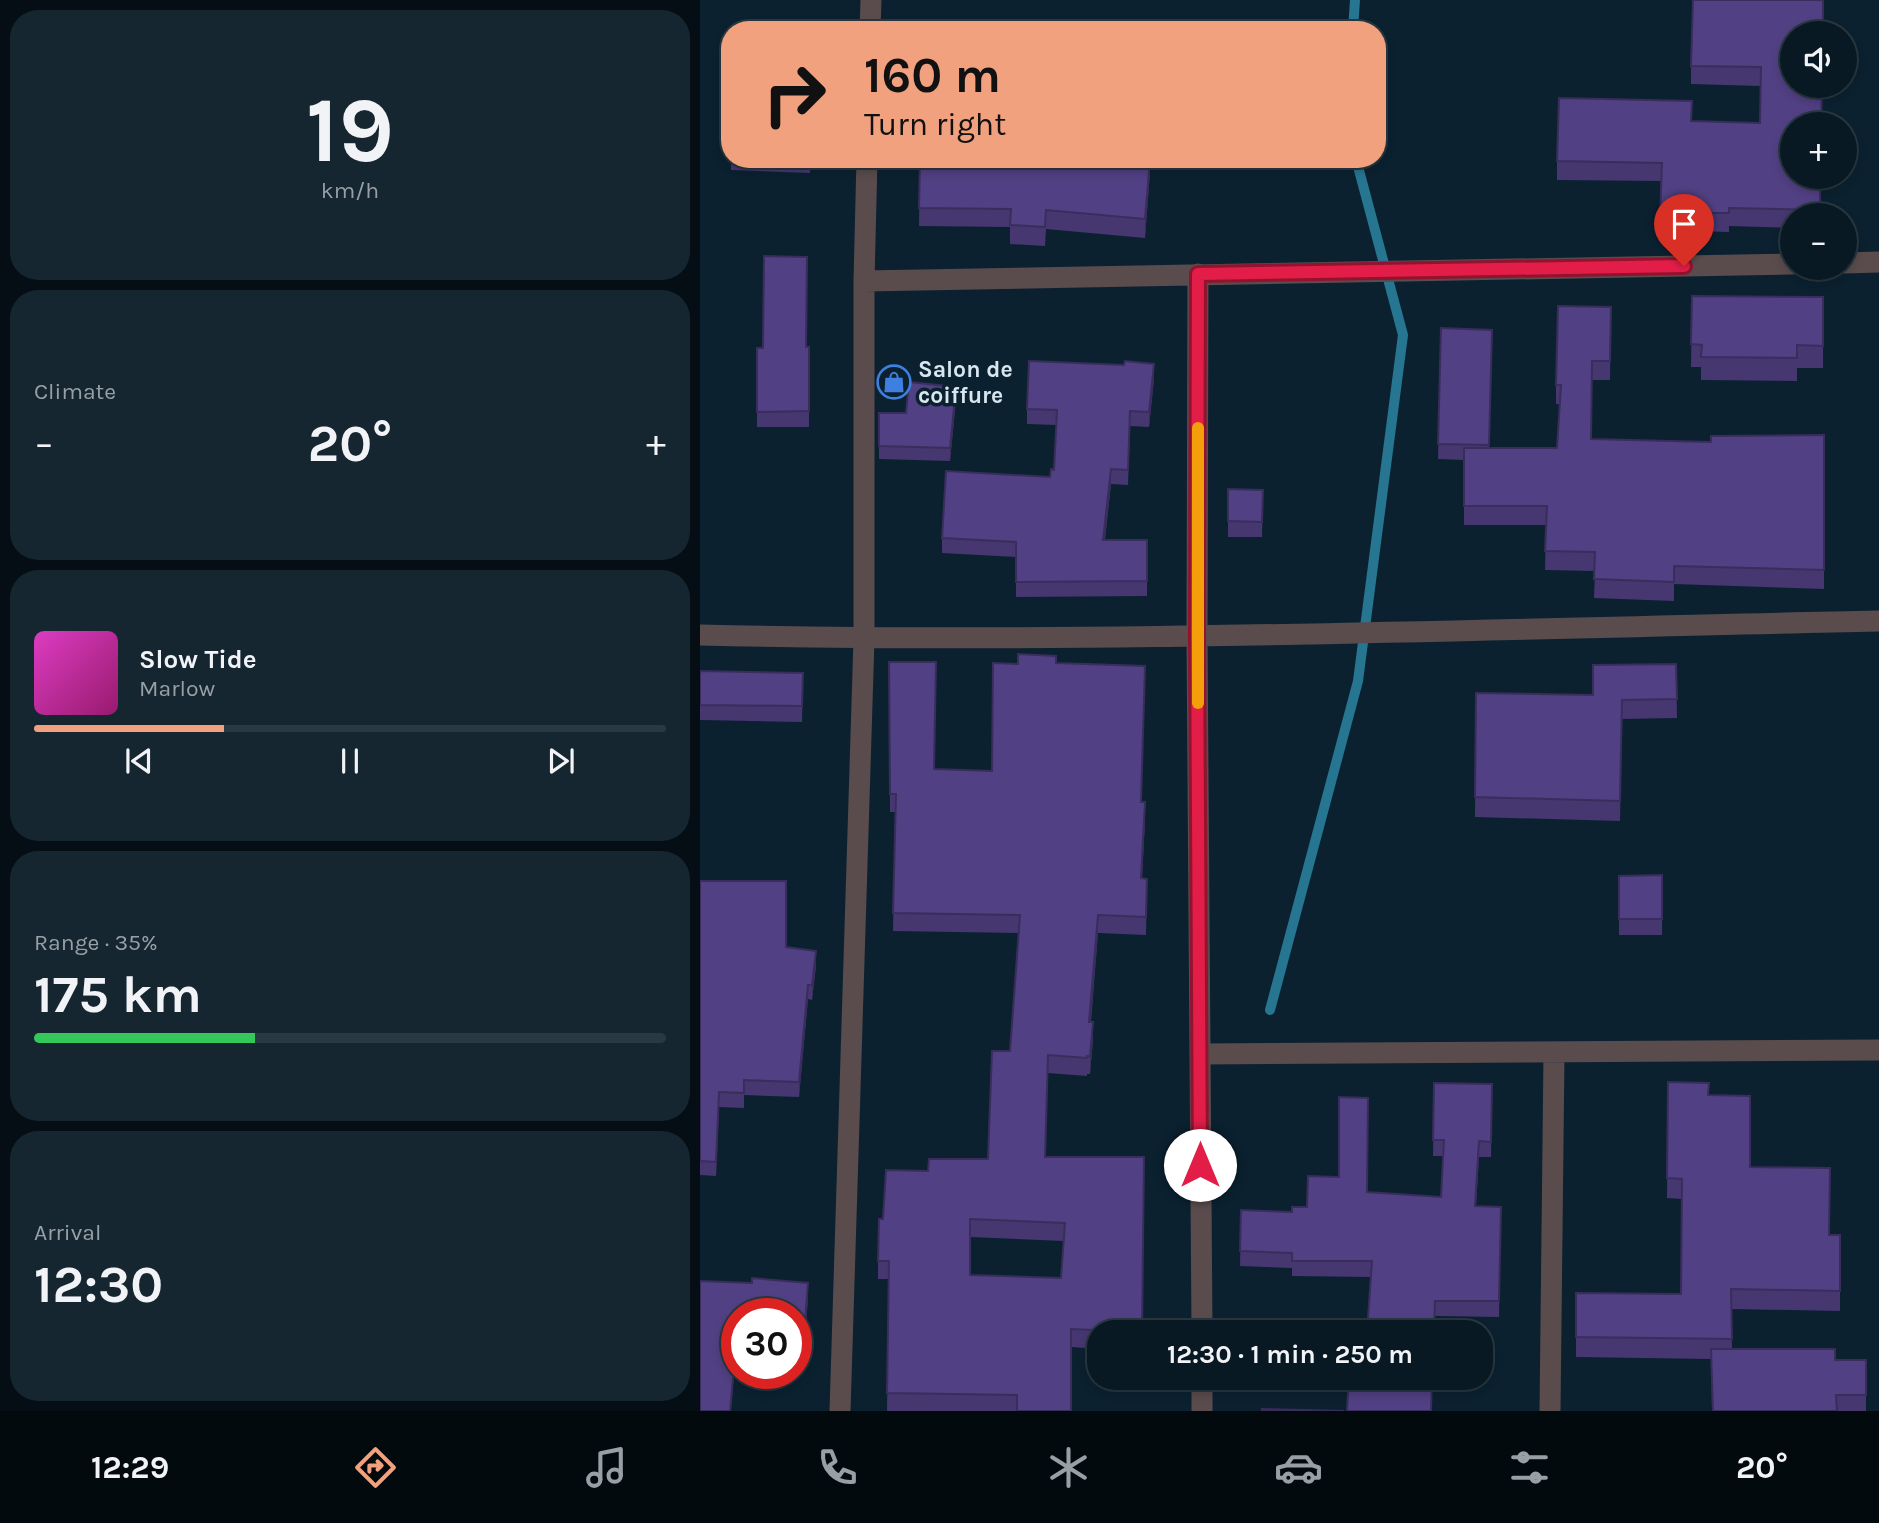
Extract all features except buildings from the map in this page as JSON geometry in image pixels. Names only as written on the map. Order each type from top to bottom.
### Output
[{"type":"street","points":[[870,21],[871,0]]},
{"type":"street","points":[[840,1411],[864,639],[864,281],[867,168]]},
{"type":"street","points":[[1857,263],[1879,262]]},
{"type":"street","points":[[864,281],[1780,264]]},
{"type":"street","points":[[1198,274],[1197,635],[1202,1320]]},
{"type":"street","points":[[700,635],[864,639],[1879,621]]},
{"type":"street","points":[[1200,1054],[1879,1050]]},
{"type":"street","points":[[1550,1411],[1554,1054]]},
{"type":"street","points":[[1202,1390],[1202,1411]]},
{"type":"waterway","points":[[1354,21],[1355,0]]},
{"type":"waterway","points":[[1270,1010],[1358,681],[1403,335],[1358,168]]},
{"type":"slow traffic","points":[[1198,428],[1198,703]]},
{"type":"place","name":"Salon de coiffure","points":[[894,382]]},
{"type":"route","points":[[1200,1165],[1198,274],[1684,266]]}]
